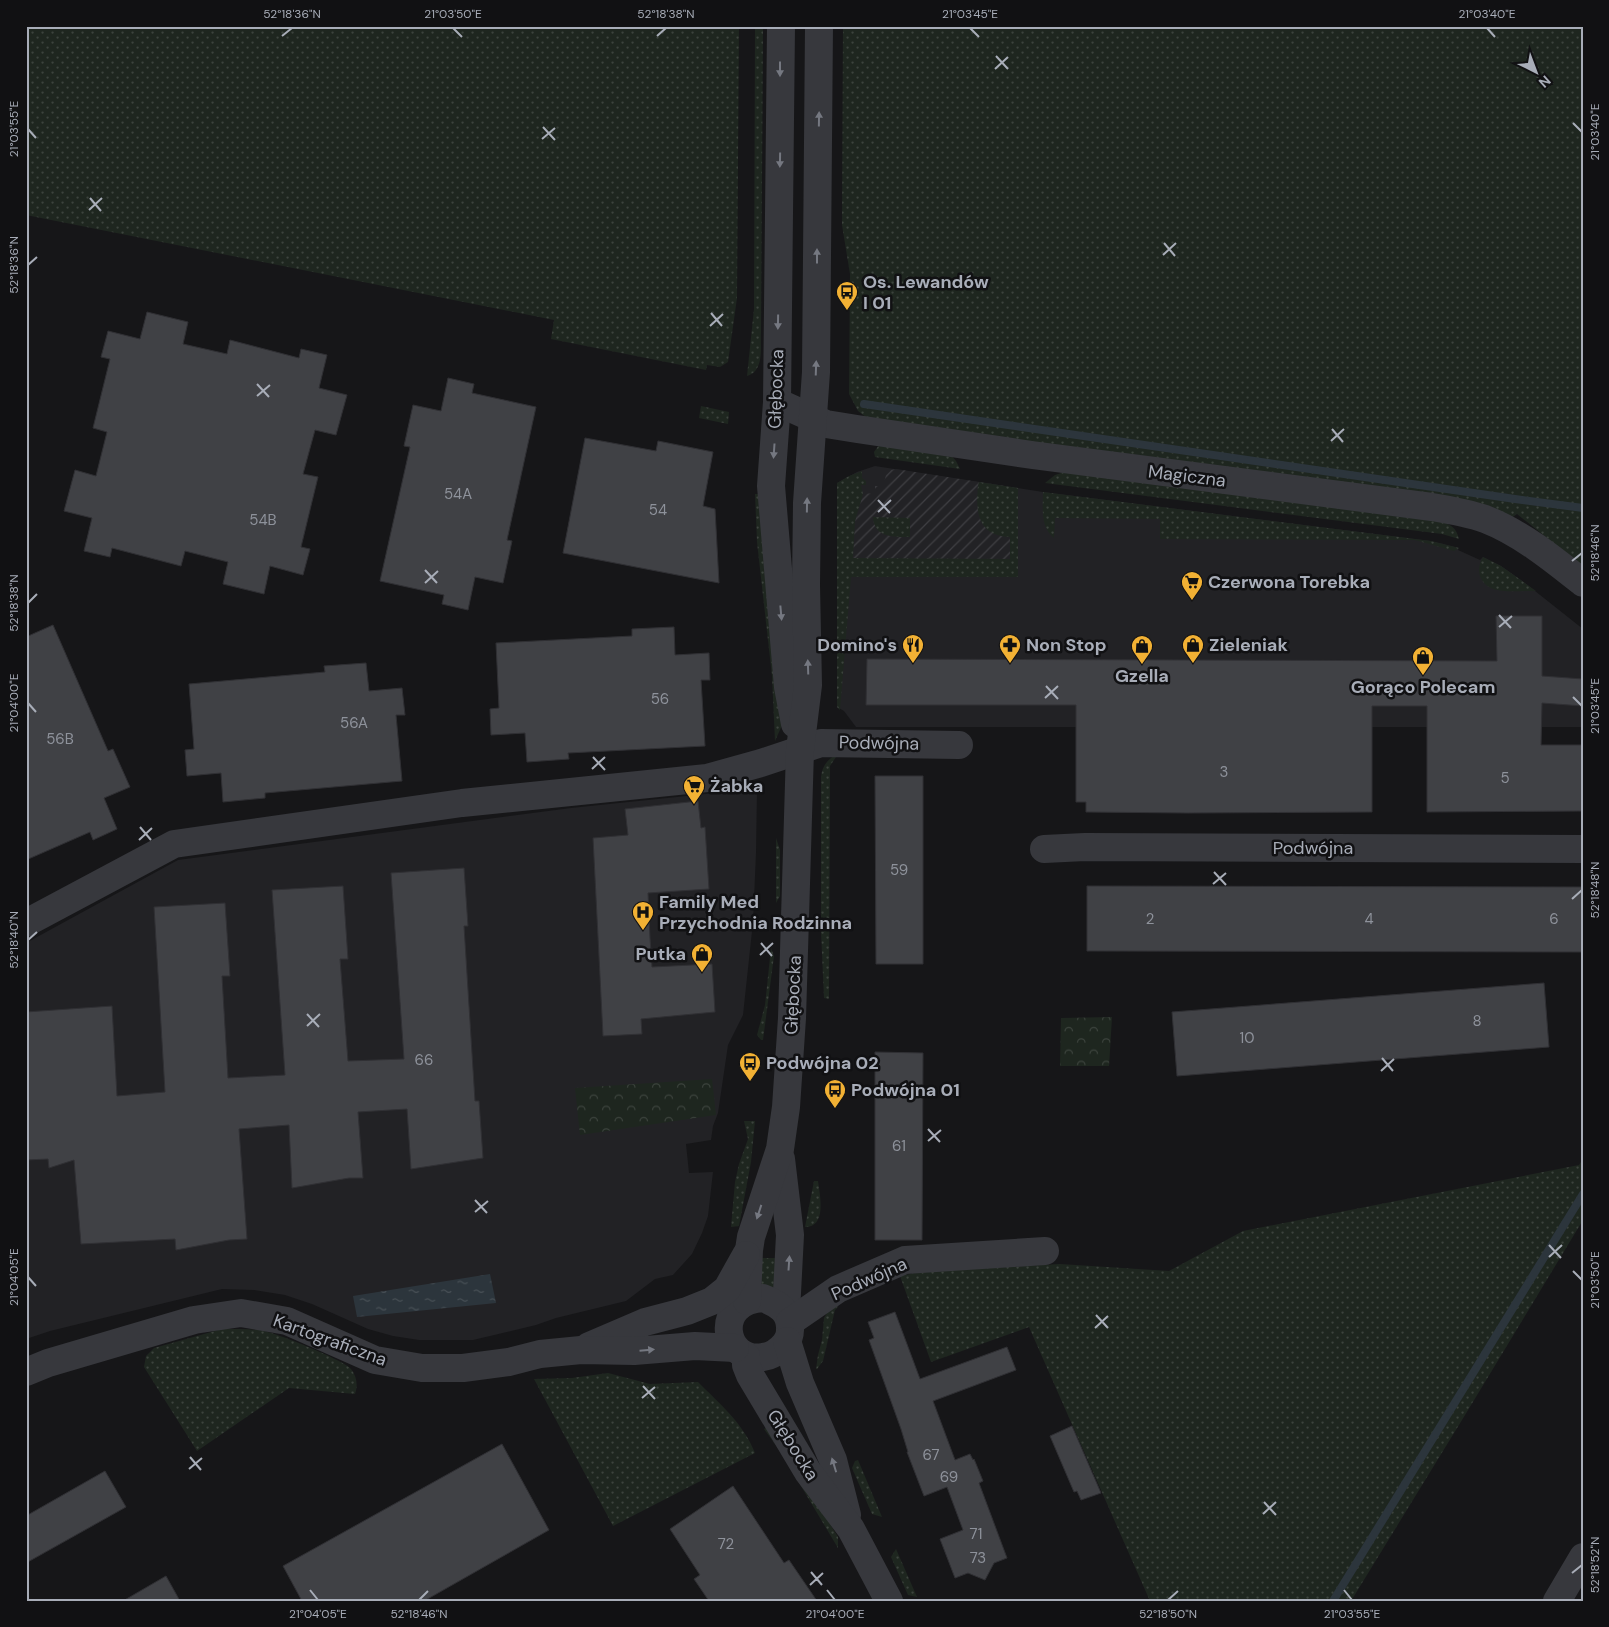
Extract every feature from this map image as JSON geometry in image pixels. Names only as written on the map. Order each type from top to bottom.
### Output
[{"type":"street","name":"Głębocka","points":[[781,26],[778,402],[771,486],[788,687],[800,750]]},
{"type":"street","name":"Głębocka","points":[[819,26],[816,372],[807,503],[808,685],[800,750],[792,1018],[786,1107],[780,1149],[751,1237],[740,1307],[729,1322],[728,1331],[731,1340],[741,1352],[750,1375],[808,1472],[851,1529],[889,1601]]},
{"type":"street","name":"Magiczna","points":[[778,402],[826,424],[998,450],[1460,512],[1486,520],[1518,536],[1583,583]]},
{"type":"street","name":"Podwójna","points":[[26,924],[174,844],[462,804],[708,778],[821,742],[960,745]]},
{"type":"street","name":"Podwójna","points":[[1044,849],[1085,847],[1583,849]]},
{"type":"street","name":"Głębocka","points":[[780,1149],[790,1235],[788,1325],[800,1384],[833,1460],[851,1529]]},
{"type":"street","name":"Kartograficzna","points":[[687,1312],[712,1301],[727,1288],[738,1272],[749,1250]]},
{"type":"street","name":"Podwójna","points":[[788,1325],[838,1289],[906,1260],[1045,1251]]},
{"type":"street","points":[[740,1307],[763,1298],[779,1305],[788,1325],[779,1350],[769,1356],[758,1358],[741,1352]]},
{"type":"street","name":"Kartograficzna","points":[[581,1350],[646,1322],[687,1312],[740,1307]]},
{"type":"street","name":"Kartograficzna","points":[[26,1372],[48,1363],[194,1320],[241,1313],[287,1321],[375,1360],[422,1368],[463,1368],[509,1362],[540,1354],[581,1350],[634,1351],[695,1346],[741,1352]]},
{"type":"street","points":[[1557,1601],[1583,1557]]},
{"type":"shaded area","name":"Czerwona Torebka","points":[[875,466],[1043,492],[1431,541],[1459,548],[1458,550],[1480,560],[1483,557],[1501,566],[1583,629],[1583,727],[856,727],[844,711],[837,707],[837,483],[857,472]]},
{"type":"shaded area","points":[[896,469],[1018,488],[1018,577],[851,577],[855,521],[863,494],[875,493],[875,486],[883,486],[886,475],[891,470]]},
{"type":"shaded area","points":[[757,790],[753,922],[743,1015],[728,1045],[718,1113],[713,1126],[711,1140],[686,1144],[689,1173],[713,1172],[708,1216],[702,1233],[692,1254],[673,1275],[655,1279],[626,1301],[473,1340],[419,1340],[393,1336],[368,1329],[312,1304],[285,1295],[254,1290],[222,1289],[50,1331],[26,1339],[26,943],[178,860],[571,808]]},
{"type":"green space","points":[[26,26],[739,26],[737,298],[728,362],[720,367],[707,365],[706,370],[551,339],[554,320],[26,215]]},
{"type":"green space","points":[[755,26],[763,26],[761,351],[757,369],[747,376],[754,309]]},
{"type":"green space","points":[[843,26],[1583,26],[1583,567],[1517,514],[1510,519],[1065,447],[867,418],[858,411],[849,394],[850,274],[842,225]]},
{"type":"green space","points":[[701,406],[729,412],[728,424],[699,418]]},
{"type":"green space","points":[[879,445],[950,454],[960,469],[875,457],[874,452]]},
{"type":"green space","points":[[862,471],[862,478],[866,481],[866,485],[861,485],[863,494],[855,521],[853,558],[1010,559],[1010,537],[994,534],[988,530],[978,513],[977,497],[979,482],[1018,488],[1018,577],[851,577],[840,710],[837,707],[837,483]]},
{"type":"green space","points":[[1064,472],[1440,521],[1452,527],[1459,539],[1442,534],[1045,483],[1055,475]]},
{"type":"green space","points":[[1043,492],[1431,541],[1459,548],[1454,551],[1415,540],[1160,539],[1160,519],[1055,518],[1054,538],[1044,523]]},
{"type":"green space","points":[[755,494],[762,494],[783,723],[775,741],[772,676],[757,542]]},
{"type":"green space","points":[[873,517],[910,518],[910,537],[881,533],[874,524]]},
{"type":"green space","points":[[1483,557],[1501,566],[1536,591],[1504,591],[1489,587],[1484,583],[1479,574]]},
{"type":"green space","points":[[838,754],[830,766],[829,999],[824,998],[821,932],[821,777],[826,763]]},
{"type":"green space","points":[[776,838],[780,850],[780,896],[776,903]]},
{"type":"green space","points":[[771,948],[774,956],[763,1040],[761,1040],[757,1035],[765,1005]]},
{"type":"green space","points":[[1112,1017],[1109,1066],[1060,1066],[1061,1018]]},
{"type":"green space","points":[[712,1079],[716,1115],[580,1135],[575,1088]]},
{"type":"green space","points":[[744,1121],[755,1121],[751,1162],[739,1226],[731,1227],[735,1182],[748,1139]]},
{"type":"green space","points":[[1583,1159],[1583,1220],[1351,1601],[1150,1601],[1029,1327],[931,1362],[900,1276],[920,1272],[1060,1264],[1169,1271],[1243,1231],[1579,1165]]},
{"type":"green space","points":[[814,1181],[818,1181],[821,1210],[817,1222],[812,1226],[805,1227]]},
{"type":"green space","points":[[761,1258],[777,1258],[777,1288],[759,1287]]},
{"type":"green space","points":[[838,1305],[835,1310],[823,1361],[816,1369],[824,1318],[827,1313]]},
{"type":"green space","points":[[222,1329],[268,1332],[336,1359],[351,1369],[355,1375],[355,1394],[289,1388],[197,1451],[144,1367],[146,1356],[154,1348]]},
{"type":"green space","points":[[608,1373],[650,1384],[698,1382],[738,1423],[755,1453],[613,1526],[534,1379],[572,1378]]},
{"type":"green space","points":[[769,1426],[838,1537],[838,1548],[780,1451],[764,1429]]},
{"type":"green space","points":[[858,1460],[882,1517],[872,1514],[852,1468],[855,1461]]},
{"type":"green space","points":[[896,1549],[917,1597],[908,1595],[891,1557]]},
{"type":"water","points":[[490,1274],[496,1303],[357,1317],[353,1296]]},
{"type":"building","points":[[147,312],[188,322],[183,344],[227,354],[230,340],[299,358],[301,349],[327,355],[319,388],[347,395],[336,435],[315,430],[303,474],[318,477],[301,547],[310,549],[303,575],[270,566],[264,594],[223,584],[228,562],[185,551],[181,566],[112,548],[110,557],[84,551],[92,518],[64,511],[75,470],[96,476],[107,432],[93,428],[110,359],[101,357],[108,331],[140,339]]},
{"type":"building","points":[[448,378],[474,384],[472,393],[536,407],[507,540],[512,541],[503,583],[475,577],[468,610],[442,604],[444,595],[380,581],[410,447],[404,446],[413,405],[441,411]]},
{"type":"building","points":[[585,438],[656,451],[658,441],[713,452],[703,506],[715,509],[719,583],[563,553]]},
{"type":"building","points":[[1496,616],[1542,616],[1542,676],[1583,679],[1583,706],[1542,703],[1541,745],[1583,745],[1583,811],[1427,812],[1427,706],[1372,706],[1372,812],[1188,813],[1086,812],[1086,802],[1076,802],[1076,705],[866,705],[867,659],[1497,661]]},
{"type":"building","points":[[53,625],[108,751],[113,749],[130,787],[104,798],[117,829],[93,840],[90,832],[26,860],[26,637]]},
{"type":"building","points":[[674,627],[675,655],[709,653],[710,680],[701,680],[705,746],[568,753],[569,759],[527,762],[525,733],[491,735],[490,709],[499,708],[496,643],[632,636],[632,629]]},
{"type":"building","points":[[366,663],[369,691],[402,688],[405,715],[396,715],[402,781],[265,793],[265,798],[223,802],[221,773],[187,776],[185,750],[194,749],[189,684],[325,672],[324,666]]},
{"type":"building","points":[[875,776],[923,776],[923,964],[876,964]]},
{"type":"building","points":[[698,801],[701,828],[705,827],[709,889],[648,893],[652,967],[712,964],[715,1012],[641,1019],[642,1034],[603,1036],[593,838],[628,835],[625,809]]},
{"type":"building","points":[[464,868],[468,926],[464,926],[475,1101],[479,1101],[483,1158],[411,1169],[407,1109],[358,1112],[363,1178],[349,1178],[292,1188],[289,1125],[239,1129],[247,1239],[229,1240],[176,1250],[175,1239],[81,1244],[74,1160],[49,1168],[48,1159],[26,1160],[26,1012],[112,1006],[117,1096],[165,1092],[154,907],[225,903],[230,976],[222,976],[228,1078],[285,1075],[272,890],[343,886],[348,959],[340,959],[348,1061],[404,1059],[391,873]]},
{"type":"building","points":[[1087,886],[1583,887],[1583,952],[1087,951]]},
{"type":"building","points":[[1544,983],[1549,1047],[1177,1076],[1172,1012]]},
{"type":"building","points":[[875,1052],[923,1053],[922,1240],[875,1240]]},
{"type":"building","points":[[895,1312],[920,1379],[1007,1347],[1016,1370],[933,1401],[955,1460],[970,1454],[974,1459],[983,1481],[979,1483],[1007,1558],[994,1563],[985,1580],[968,1573],[955,1578],[940,1539],[963,1530],[947,1487],[924,1496],[869,1340],[874,1338],[868,1322]]},
{"type":"building","points":[[1072,1426],[1101,1493],[1081,1500],[1077,1491],[1074,1492],[1050,1436]]},
{"type":"building","points":[[502,1444],[549,1530],[424,1601],[302,1601],[283,1566]]},
{"type":"building","points":[[105,1471],[126,1507],[26,1563],[26,1516]]},
{"type":"building","points":[[733,1486],[784,1563],[789,1560],[817,1601],[709,1601],[694,1579],[700,1575],[670,1529]]},
{"type":"building","points":[[166,1576],[180,1601],[123,1601]]},
{"type":"waterway","points":[[864,404],[1583,508]]},
{"type":"waterway","points":[[1333,1601],[1583,1194]]},
{"type":"place","name":"Os. Lewandów I 01","points":[[847,311]]},
{"type":"place","name":"Czerwona Torebka","points":[[1192,601]]},
{"type":"place","name":"Domino's","points":[[913,664]]},
{"type":"place","name":"Non Stop","points":[[1010,664]]},
{"type":"place","name":"Zieleniak","points":[[1193,664]]},
{"type":"place","name":"Gzella","points":[[1142,665]]},
{"type":"place","name":"Gorąco Polecam","points":[[1423,676]]},
{"type":"place","name":"Żabka","points":[[694,805]]},
{"type":"place","name":"Family Med Przychodnia Rodzinna","points":[[643,931]]},
{"type":"place","name":"Putka","points":[[702,973]]},
{"type":"place","name":"Podwójna 02","points":[[750,1082]]},
{"type":"place","name":"Podwójna 01","points":[[835,1109]]}]
